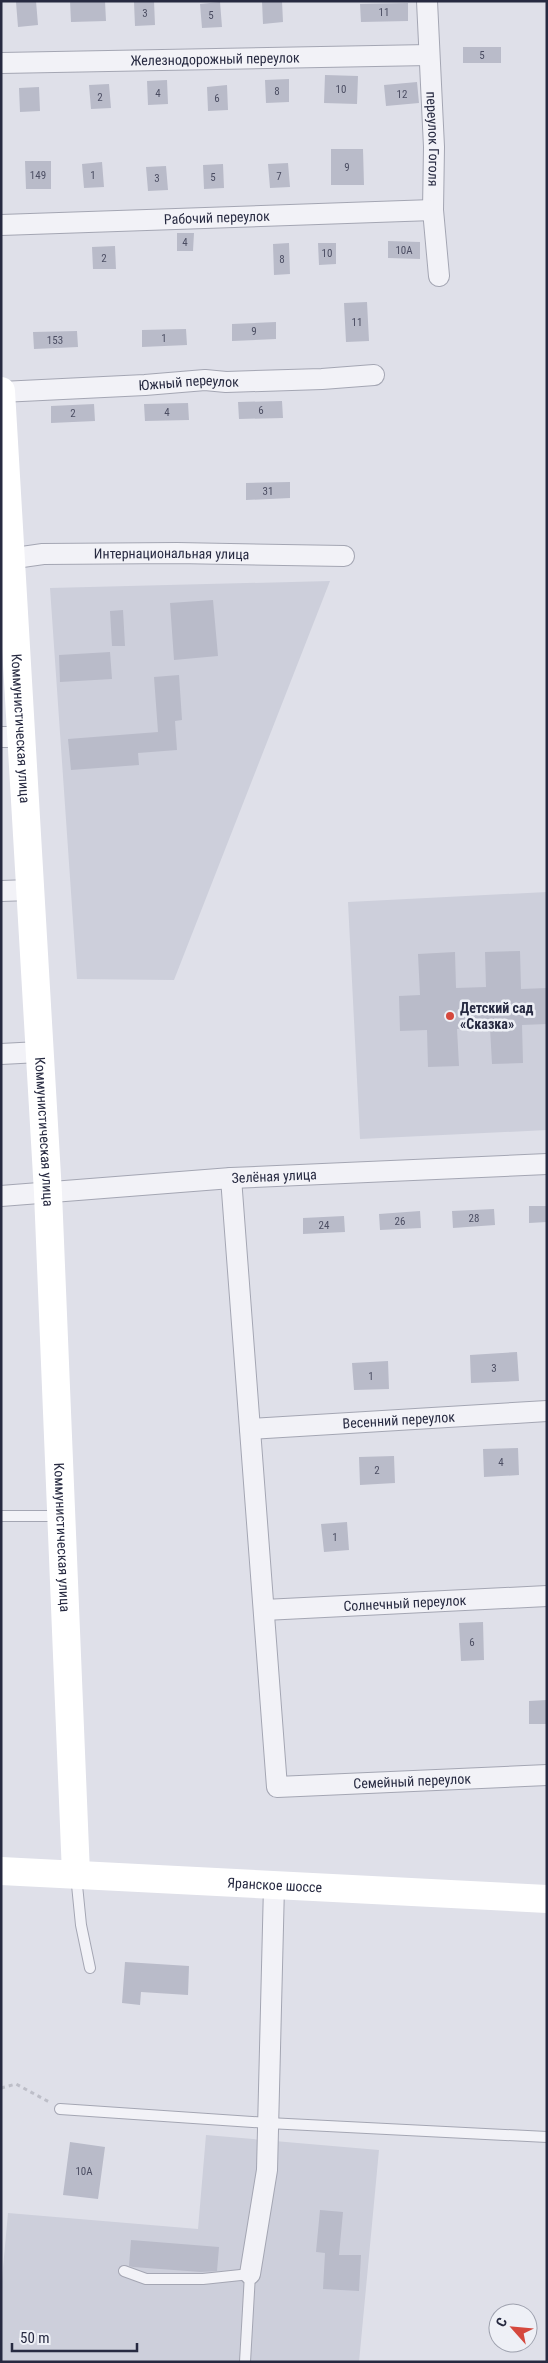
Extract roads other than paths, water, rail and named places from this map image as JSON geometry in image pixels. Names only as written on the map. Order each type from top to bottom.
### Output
[{"type":"street","name":"переулок Гоголя","points":[[427,1],[434,147],[433,210],[439,276]]},
{"type":"street","name":"Железнодорожный переулок","points":[[1,63],[429,55]]},
{"type":"street","name":"Рабочий переулок","points":[[1,225],[433,210]]},
{"type":"street","name":"Южный переулок","points":[[1,392],[205,380],[226,382],[322,379],[374,375]]},
{"type":"street","name":"Коммунистическая улица","points":[[1,392],[11,737],[30,890],[48,1193],[76,1874]]},
{"type":"street","name":"Интернациональная улица","points":[[5,560],[43,554],[344,556]]},
{"type":"street","points":[[1,891],[30,890]]},
{"type":"street","points":[[1,1054],[39,1052]]},
{"type":"street","name":"Зелёная улица","points":[[1,1196],[231,1178],[547,1164]]},
{"type":"street","points":[[231,1178],[264,1610]]},
{"type":"street","name":"Весенний переулок","points":[[250,1430],[547,1411]]},
{"type":"street","name":"Солнечный переулок","points":[[264,1610],[547,1596]]},
{"type":"street","name":"Семейный переулок","points":[[264,1610],[277,1787],[547,1775]]},
{"type":"street","name":"Яранское шоссе","points":[[1,1871],[547,1899]]},
{"type":"street","points":[[250,2274],[267,2170],[274,1886]]},
{"type":"lane","points":[[1,1516],[61,1516]]},
{"type":"lane","points":[[76,1874],[81,1925],[90,1968]]},
{"type":"lane","points":[[60,2109],[268,2123],[547,2137]]},
{"type":"lane","points":[[124,2271],[146,2279],[203,2279],[250,2274],[245,2362]]},
{"type":"place","name":"Детский сад «Сказка»","points":[[450,1016]]}]
